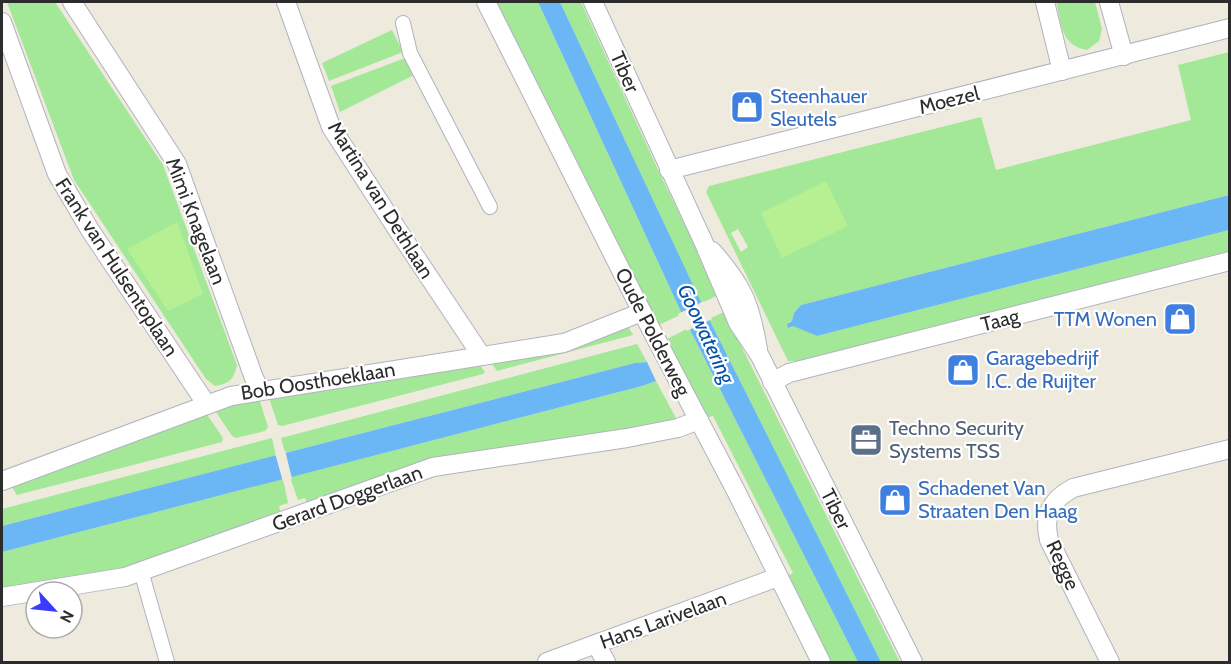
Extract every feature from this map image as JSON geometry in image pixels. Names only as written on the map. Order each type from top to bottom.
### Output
[{"type":"street","name":"Mimi Knagelaan","points":[[72,2],[177,164],[260,390]]},
{"type":"street","name":"Martina van Dethlaan","points":[[286,2],[331,127],[482,355]]},
{"type":"street","name":"Oude Polderweg","points":[[486,2],[820,663]]},
{"type":"street","name":"Tiber","points":[[593,2],[703,241],[738,323],[760,356],[913,663]]},
{"type":"street","points":[[1045,2],[1062,71]]},
{"type":"street","points":[[1109,2],[1124,56]]},
{"type":"street","name":"Frank van Hulsentoplaan","points":[[2,22],[57,174],[90,230],[207,405]]},
{"type":"street","points":[[403,23],[410,53],[490,207]]},
{"type":"street","name":"Moezel","points":[[669,170],[1230,28]]},
{"type":"street","name":"Taag","points":[[772,382],[789,374],[1230,261]]},
{"type":"street","name":"Bob Oosthoeklaan","points":[[3,478],[231,396],[564,343],[642,312]]},
{"type":"street","name":"Gerard Doggerlaan","points":[[2,597],[125,577],[433,467],[627,438],[678,428],[699,420]]},
{"type":"street","name":"Regge","points":[[1110,663],[1049,540],[1046,527],[1049,512],[1059,496],[1074,488],[1230,449]]},
{"type":"street","points":[[141,571],[167,663]]},
{"type":"street","name":"Hans Larivelaan","points":[[547,663],[778,577]]},
{"type":"street","points":[[596,644],[606,663]]},
{"type":"green space","points":[[7,2],[55,2],[163,165],[237,365],[232,377],[224,384],[215,386],[206,379],[74,180]]},
{"type":"green space","points":[[495,2],[538,2],[682,314],[659,325]]},
{"type":"green space","points":[[560,2],[581,2],[660,174],[719,295],[701,303]]},
{"type":"green space","points":[[1056,2],[1095,2],[1102,29],[1099,41],[1087,50],[1072,43],[1061,26]]},
{"type":"green space","points":[[392,30],[403,52],[329,81],[322,63]]},
{"type":"green space","points":[[1229,52],[1229,195],[801,305],[794,313],[792,321],[787,323],[817,336],[1229,230],[1229,251],[799,361],[788,361],[706,192],[709,186],[981,117],[996,170],[1191,120],[1178,65]],"holes":[[[738,229],[748,247],[741,252],[731,233]]]},
{"type":"green space","points":[[405,58],[414,75],[340,112],[331,86]]},
{"type":"green space","points":[[826,181],[848,226],[782,258],[761,213]]},
{"type":"green space","points":[[177,222],[203,294],[168,311],[127,249]]},
{"type":"green space","points":[[724,312],[900,662],[881,662],[709,319]]},
{"type":"green space","points":[[628,326],[633,335],[497,371],[490,361]]},
{"type":"green space","points":[[689,328],[858,662],[830,662],[786,577],[793,573],[713,416],[706,418],[667,339]]},
{"type":"green space","points":[[637,344],[647,362],[635,363],[285,453],[281,438]]},
{"type":"green space","points":[[480,365],[485,372],[483,374],[282,426],[278,425],[269,398]]},
{"type":"green space","points":[[656,381],[676,418],[668,424],[428,462],[307,505],[305,498],[298,500],[290,477],[642,386]]},
{"type":"green space","points":[[259,398],[268,427],[265,431],[236,438],[232,436],[214,409]]},
{"type":"green space","points":[[206,413],[223,438],[222,442],[17,495],[12,487],[14,485]]},
{"type":"green space","points":[[272,438],[276,456],[2,526],[2,509]]},
{"type":"green space","points":[[283,479],[288,503],[279,506],[281,514],[123,571],[69,580],[24,580],[24,587],[2,591],[2,552]]},
{"type":"water","name":"Goowatering","points":[[538,2],[560,2],[709,319],[881,662],[858,662],[682,314]]},
{"type":"water","points":[[1229,195],[1229,230],[817,336],[793,326],[788,328],[787,324],[792,321],[794,313],[801,305]]},
{"type":"water","points":[[647,362],[656,381],[642,386],[2,552],[2,526],[635,363]]},
{"type":"pier","points":[[704,301],[712,319],[687,331],[678,314]]},
{"type":"pier","points":[[285,450],[292,479],[283,482],[275,453]]},
{"type":"place","name":"Steenhauer Sleutels","points":[[747,107]]},
{"type":"place","name":"TTM Wonen","points":[[1180,319]]},
{"type":"place","name":"Garagebedrijf I.C. de Ruijter","points":[[963,370]]},
{"type":"place","name":"Techno Security Systems TSS","points":[[866,440]]},
{"type":"place","name":"Schadenet Van Straaten Den Haag","points":[[895,500]]}]
